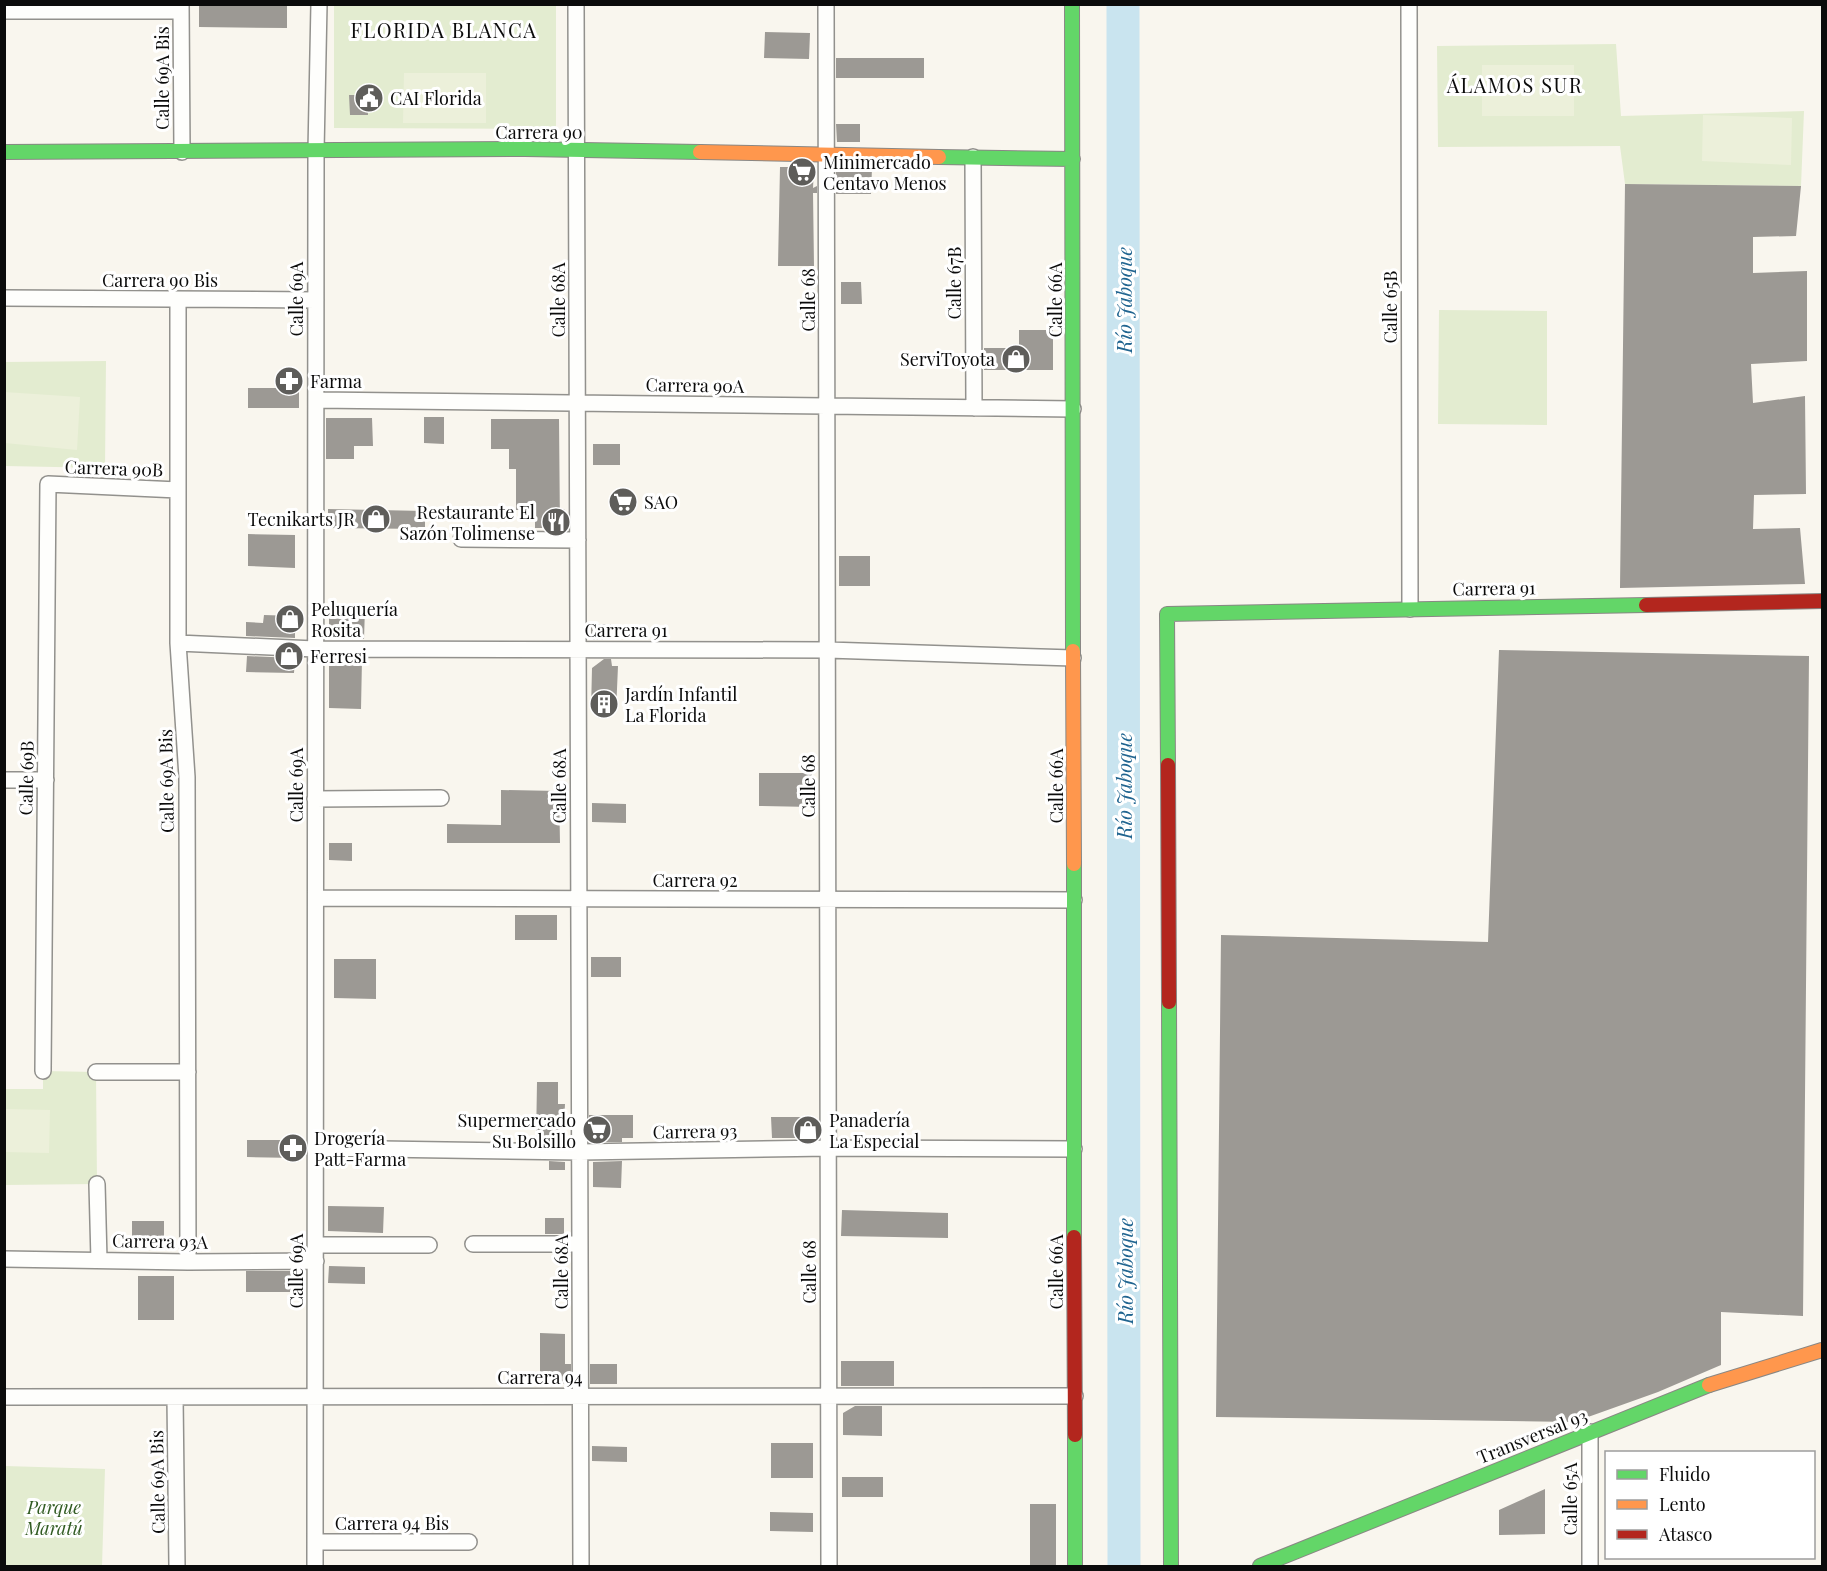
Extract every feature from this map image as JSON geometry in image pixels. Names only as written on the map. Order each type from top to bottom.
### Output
[{"type":"street","name":"Calle 69A","points":[[315,1566],[316,151],[319,4]]},
{"type":"street","name":"Calle 68A","points":[[576,4],[581,1566]]},
{"type":"street","name":"Calle 68","points":[[826,4],[829,1566]]},
{"type":"street","name":"Calle 66A","points":[[1072,4],[1075,1566]]},
{"type":"street","name":"Calle 65B","points":[[1409,4],[1410,609]]},
{"type":"street","points":[[4,11],[181,8]]},
{"type":"street","name":"Calle 69A Bis","points":[[181,8],[182,152]]},
{"type":"street","name":"Carrera 90","points":[[4,152],[577,150],[1072,159]]},
{"type":"street","name":"Calle 67B","points":[[973,157],[974,408]]},
{"type":"street","name":"Carrera 90 Bis","points":[[4,298],[316,300]]},
{"type":"street","name":"Calle 69A Bis","points":[[178,300],[178,642],[187,777],[188,1262]]},
{"type":"street","name":"Carrera 90A","points":[[316,400],[1073,409]]},
{"type":"street","name":"Carrera 90B","points":[[48,484],[178,490]]},
{"type":"street","name":"Calle 69B","points":[[43,1071],[48,484]]},
{"type":"street","points":[[461,539],[578,540]]},
{"type":"street","name":"Carrera 91","points":[[1171,1566],[1167,614],[1822,601]]},
{"type":"street","name":"Carrera 91","points":[[178,642],[315,649],[828,650],[1073,658]]},
{"type":"street","points":[[4,780],[46,780]]},
{"type":"street","points":[[315,799],[441,798]]},
{"type":"street","name":"Carrera 92","points":[[315,898],[1074,900]]},
{"type":"street","points":[[96,1072],[188,1072]]},
{"type":"street","name":"Carrera 93","points":[[315,1148],[580,1152],[828,1148],[1074,1149]]},
{"type":"street","points":[[97,1184],[99,1260]]},
{"type":"street","points":[[473,1244],[580,1244]]},
{"type":"street","points":[[316,1245],[429,1245]]},
{"type":"street","name":"Carrera 93A","points":[[4,1259],[188,1262],[316,1261]]},
{"type":"street","name":"Transversal 93","points":[[1260,1566],[1590,1432],[1747,1372],[1822,1350]]},
{"type":"street","name":"Calle 69A Bis","points":[[175,1396],[177,1566]]},
{"type":"street","name":"Carrera 94","points":[[4,1397],[1075,1396]]},
{"type":"street","name":"Calle 65A","points":[[1590,1432],[1590,1566]]},
{"type":"street","name":"Carrera 94 Bis","points":[[315,1542],[469,1542]]},
{"type":"green space","points":[[334,5],[556,5],[556,129],[334,128]]},
{"type":"green space","points":[[1616,44],[1621,116],[1804,111],[1801,186],[1625,184],[1620,146],[1438,147],[1437,46]]},
{"type":"green space","points":[[1482,65],[1574,65],[1574,116],[1482,116]]},
{"type":"green space","points":[[404,73],[486,73],[486,123],[403,123]]},
{"type":"green space","points":[[1703,115],[1792,118],[1791,165],[1702,161]]},
{"type":"green space","points":[[1439,310],[1547,311],[1547,425],[1438,424]]},
{"type":"green space","points":[[106,361],[105,468],[5,466],[5,362]]},
{"type":"green space","points":[[4,392],[80,397],[77,450],[5,443]]},
{"type":"green space","points":[[43,1071],[96,1072],[97,1184],[5,1185],[5,1089],[43,1089]]},
{"type":"green space","points":[[5,1109],[50,1110],[49,1153],[5,1152]]},
{"type":"green space","name":"Parque Maratú","points":[[5,1466],[105,1469],[102,1566],[5,1566]]},
{"type":"building","points":[[199,4],[287,4],[287,28],[199,27]]},
{"type":"building","points":[[765,32],[810,33],[809,59],[764,58]]},
{"type":"building","points":[[836,58],[924,58],[924,78],[836,78]]},
{"type":"building","points":[[349,95],[367,95],[368,115],[350,115]]},
{"type":"building","points":[[836,124],[860,124],[860,142],[837,142]]},
{"type":"building","points":[[780,167],[814,167],[813,188],[817,186],[817,193],[813,193],[814,266],[778,266]]},
{"type":"building","points":[[842,168],[872,168],[871,194],[836,194],[836,172]]},
{"type":"building","points":[[1625,184],[1801,186],[1796,236],[1753,237],[1753,273],[1807,271],[1807,361],[1751,364],[1753,403],[1805,396],[1806,494],[1754,495],[1753,529],[1800,528],[1805,584],[1620,588]]},
{"type":"building","points":[[841,282],[861,282],[862,304],[841,304]]},
{"type":"building","name":"ServiToyota","points":[[1019,330],[1053,330],[1053,370],[984,370],[984,348],[1019,348]]},
{"type":"building","points":[[279,377],[299,377],[299,408],[248,408],[248,388],[280,388]]},
{"type":"building","points":[[424,417],[444,417],[444,444],[424,443]]},
{"type":"building","points":[[326,418],[372,418],[373,446],[354,446],[354,459],[326,459]]},
{"type":"building","points":[[491,419],[559,419],[560,528],[535,528],[535,510],[516,510],[516,469],[509,469],[509,449],[491,449]]},
{"type":"building","points":[[593,444],[620,444],[620,465],[593,465]]},
{"type":"building","name":"Tecnikarts JR","points":[[328,509],[425,511],[425,529],[328,528]]},
{"type":"building","points":[[248,534],[295,535],[295,568],[248,566]]},
{"type":"building","points":[[839,556],[870,556],[870,586],[839,586]]},
{"type":"building","points":[[329,607],[365,608],[364,639],[329,639]]},
{"type":"building","points":[[264,615],[295,616],[295,638],[246,636],[246,622],[263,623]]},
{"type":"building","points":[[591,624],[611,624],[611,640],[591,640]]},
{"type":"building","points":[[1499,650],[1809,656],[1803,1316],[1721,1312],[1721,1365],[1658,1392],[1574,1422],[1216,1417],[1221,935],[1488,942]]},
{"type":"building","points":[[247,656],[295,658],[294,673],[246,672]]},
{"type":"building","points":[[329,659],[362,659],[361,709],[329,708]]},
{"type":"building","points":[[604,659],[611,659],[612,666],[618,666],[616,712],[591,711],[592,668]]},
{"type":"building","points":[[759,773],[812,773],[812,807],[759,806]]},
{"type":"building","points":[[501,790],[559,791],[560,843],[447,843],[447,824],[501,825]]},
{"type":"building","points":[[592,803],[626,804],[626,823],[592,822]]},
{"type":"building","points":[[329,843],[352,843],[352,861],[329,860]]},
{"type":"building","points":[[515,915],[557,915],[557,940],[515,940]]},
{"type":"building","points":[[591,957],[621,957],[621,977],[591,977]]},
{"type":"building","points":[[334,959],[376,959],[376,999],[334,998]]},
{"type":"building","points":[[537,1082],[558,1082],[558,1104],[565,1104],[563,1142],[536,1142]]},
{"type":"building","points":[[589,1115],[633,1115],[633,1138],[622,1138],[622,1142],[599,1142],[589,1133]]},
{"type":"building","points":[[771,1117],[812,1117],[813,1138],[772,1138]]},
{"type":"building","points":[[247,1140],[297,1140],[297,1158],[247,1157]]},
{"type":"building","points":[[549,1161],[565,1162],[565,1170],[549,1170]]},
{"type":"building","points":[[622,1161],[621,1188],[593,1187],[593,1162]]},
{"type":"building","points":[[328,1206],[384,1207],[383,1233],[328,1231]]},
{"type":"building","points":[[842,1210],[948,1213],[948,1238],[841,1236]]},
{"type":"building","points":[[545,1218],[564,1218],[564,1234],[545,1234]]},
{"type":"building","points":[[132,1221],[164,1221],[164,1243],[132,1243]]},
{"type":"building","points":[[329,1266],[365,1267],[365,1284],[328,1283]]},
{"type":"building","points":[[246,1271],[296,1271],[296,1292],[246,1292]]},
{"type":"building","points":[[138,1276],[174,1276],[174,1320],[138,1320]]},
{"type":"building","points":[[540,1333],[565,1334],[565,1364],[571,1364],[571,1384],[540,1384]]},
{"type":"building","points":[[841,1361],[894,1361],[894,1386],[841,1386]]},
{"type":"building","points":[[590,1364],[617,1364],[617,1384],[590,1384]]},
{"type":"building","points":[[855,1406],[882,1406],[882,1436],[843,1435],[843,1413]]},
{"type":"building","points":[[771,1443],[813,1443],[813,1478],[771,1478]]},
{"type":"building","points":[[592,1446],[627,1447],[627,1462],[592,1461]]},
{"type":"building","points":[[842,1477],[883,1477],[883,1497],[842,1497]]},
{"type":"building","points":[[1545,1489],[1545,1534],[1499,1535],[1499,1510]]},
{"type":"building","points":[[1030,1504],[1056,1504],[1056,1566],[1030,1566]]},
{"type":"building","points":[[770,1512],[813,1513],[813,1532],[770,1531]]},
{"type":"waterway","name":"Río Jaboque","points":[[1123,4],[1124,1566]]},
{"type":"traffic: fast","points":[[1072,4],[1073,651]]},
{"type":"traffic: fast","points":[[4,152],[525,149],[700,152]]},
{"type":"traffic: fast","points":[[939,157],[1073,159]]},
{"type":"traffic: fast","points":[[1168,765],[1167,614],[1646,605]]},
{"type":"traffic: fast","points":[[1074,864],[1074,1237]]},
{"type":"traffic: fast","points":[[1169,1002],[1171,1566]]},
{"type":"traffic: fast","points":[[1260,1566],[1709,1385]]},
{"type":"traffic: fast","points":[[1075,1435],[1075,1566]]},
{"type":"traffic: slow","points":[[700,152],[939,157]]},
{"type":"traffic: slow","points":[[1073,651],[1074,864]]},
{"type":"traffic: slow","points":[[1709,1385],[1822,1350]]},
{"type":"traffic: jam","points":[[1646,605],[1822,601]]},
{"type":"traffic: jam","points":[[1168,765],[1169,1002]]},
{"type":"traffic: jam","points":[[1074,1237],[1075,1435]]},
{"type":"place","name":"CAI Florida","points":[[369,98]]},
{"type":"place","name":"Minimercado Centavo Menos","points":[[802,172]]},
{"type":"place","name":"ServiToyota","points":[[1016,359]]},
{"type":"place","name":"Farma","points":[[289,381]]},
{"type":"place","name":"SAO","points":[[623,502]]},
{"type":"place","name":"Tecnikarts JR","points":[[376,519]]},
{"type":"place","name":"Restaurante El Sazón Tolimense","points":[[556,522]]},
{"type":"place","name":"Peluquería Rosita","points":[[290,619]]},
{"type":"place","name":"Ferresi","points":[[289,656]]},
{"type":"place","name":"Jardín Infantil La Florida","points":[[604,704]]},
{"type":"place","name":"Supermercado Su Bolsillo","points":[[597,1130]]},
{"type":"place","name":"Panadería La Especial","points":[[808,1130]]},
{"type":"place","name":"Drogería Patt-Farma","points":[[293,1148]]},
{"type":"district","name":"FLORIDA BLANCA","points":[[444,29]]},
{"type":"district","name":"ÁLAMOS SUR","points":[[1515,84]]}]
